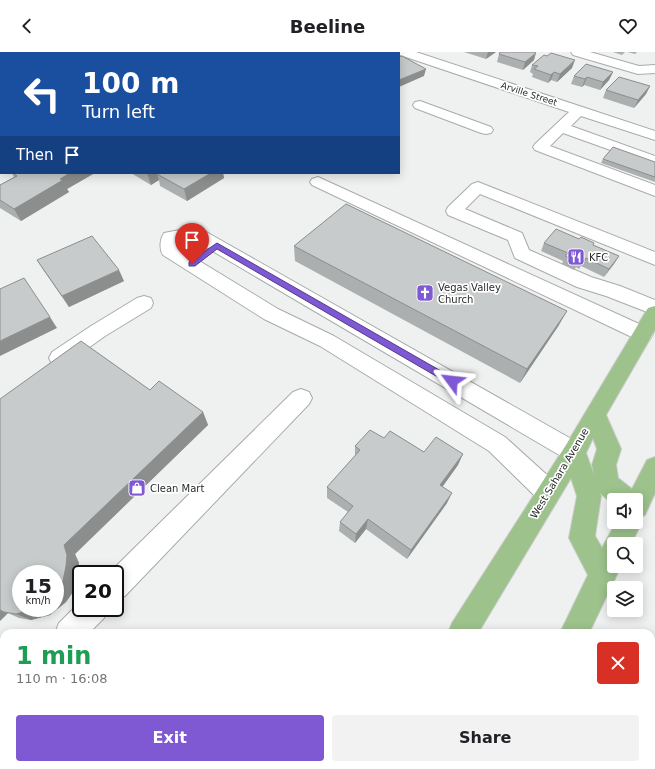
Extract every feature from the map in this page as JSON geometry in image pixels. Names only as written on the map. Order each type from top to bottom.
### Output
[{"type":"main road","name":"West Sahara Avenue","points":[[464,629],[574,452],[655,312]]},
{"type":"main road","points":[[595,414],[609,448],[604,465],[607,484],[618,493]]},
{"type":"main road","points":[[574,452],[590,496],[582,538],[607,563]]},
{"type":"main road","points":[[643,493],[655,468]]},
{"type":"main road","points":[[576,629],[607,566]]},
{"type":"street","name":"Arville Street","points":[[404,52],[655,136]]},
{"type":"street","points":[[577,52],[638,70],[655,69]]},
{"type":"street","points":[[420,106],[486,130]]},
{"type":"street","points":[[579,110],[540,147],[655,191]]},
{"type":"street","points":[[561,127],[655,161]]},
{"type":"street","points":[[318,182],[643,334]]},
{"type":"street","points":[[655,259],[478,187],[454,211],[516,236],[521,254],[584,282],[613,291],[655,308]]},
{"type":"street","points":[[548,492],[497,444],[327,341],[271,314],[192,264],[169,252],[170,237],[195,233],[574,452]]},
{"type":"street","points":[[192,264],[217,245]]},
{"type":"street","points":[[43,370],[98,331],[144,303]]},
{"type":"street","points":[[124,577],[301,398]]},
{"type":"street","points":[[73,629],[85,617]]},
{"type":"building","points":[[501,52],[536,53],[525,62],[499,54]]},
{"type":"building","points":[[551,53],[575,60],[560,74],[554,72],[551,75],[534,69],[538,66],[532,65],[544,55],[547,56]]},
{"type":"building","points":[[402,56],[426,69],[400,80],[400,57]]},
{"type":"building","points":[[586,64],[613,72],[603,82],[587,77],[585,79],[574,76]]},
{"type":"building","points":[[619,77],[650,86],[638,100],[606,90]]},
{"type":"building","points":[[613,147],[655,162],[655,177],[603,159]]},
{"type":"building","points":[[14,174],[68,174],[60,179],[63,180],[14,209],[0,200],[0,185],[17,176]]},
{"type":"building","points":[[157,174],[209,174],[184,189]]},
{"type":"building","name":"Vegas Valley Church","points":[[346,204],[567,311],[527,369],[294,246]]},
{"type":"building","points":[[556,229],[579,239],[581,237],[594,243],[593,245],[619,256],[609,269],[586,258],[584,261],[581,259],[578,262],[565,256],[568,253],[544,243]]},
{"type":"building","points":[[92,236],[119,270],[62,296],[37,260]]},
{"type":"building","points":[[24,278],[50,317],[0,341],[0,289]]},
{"type":"building","points":[[81,341],[150,390],[159,381],[203,412],[64,545],[67,555],[64,576],[64,565],[12,565],[12,613],[0,610],[0,399]]},
{"type":"building","points":[[370,430],[384,438],[390,431],[424,452],[436,437],[463,454],[440,485],[452,493],[411,550],[368,519],[356,534],[340,522],[353,506],[327,487],[360,450],[355,446]]},
{"type":"place","name":"KFC","points":[[576,257]]},
{"type":"place","name":"Vegas Valley Church","points":[[425,293]]},
{"type":"place","name":"Clean Mart","points":[[137,488]]},
{"type":"route","points":[[192,264],[217,245],[452,381]]}]
